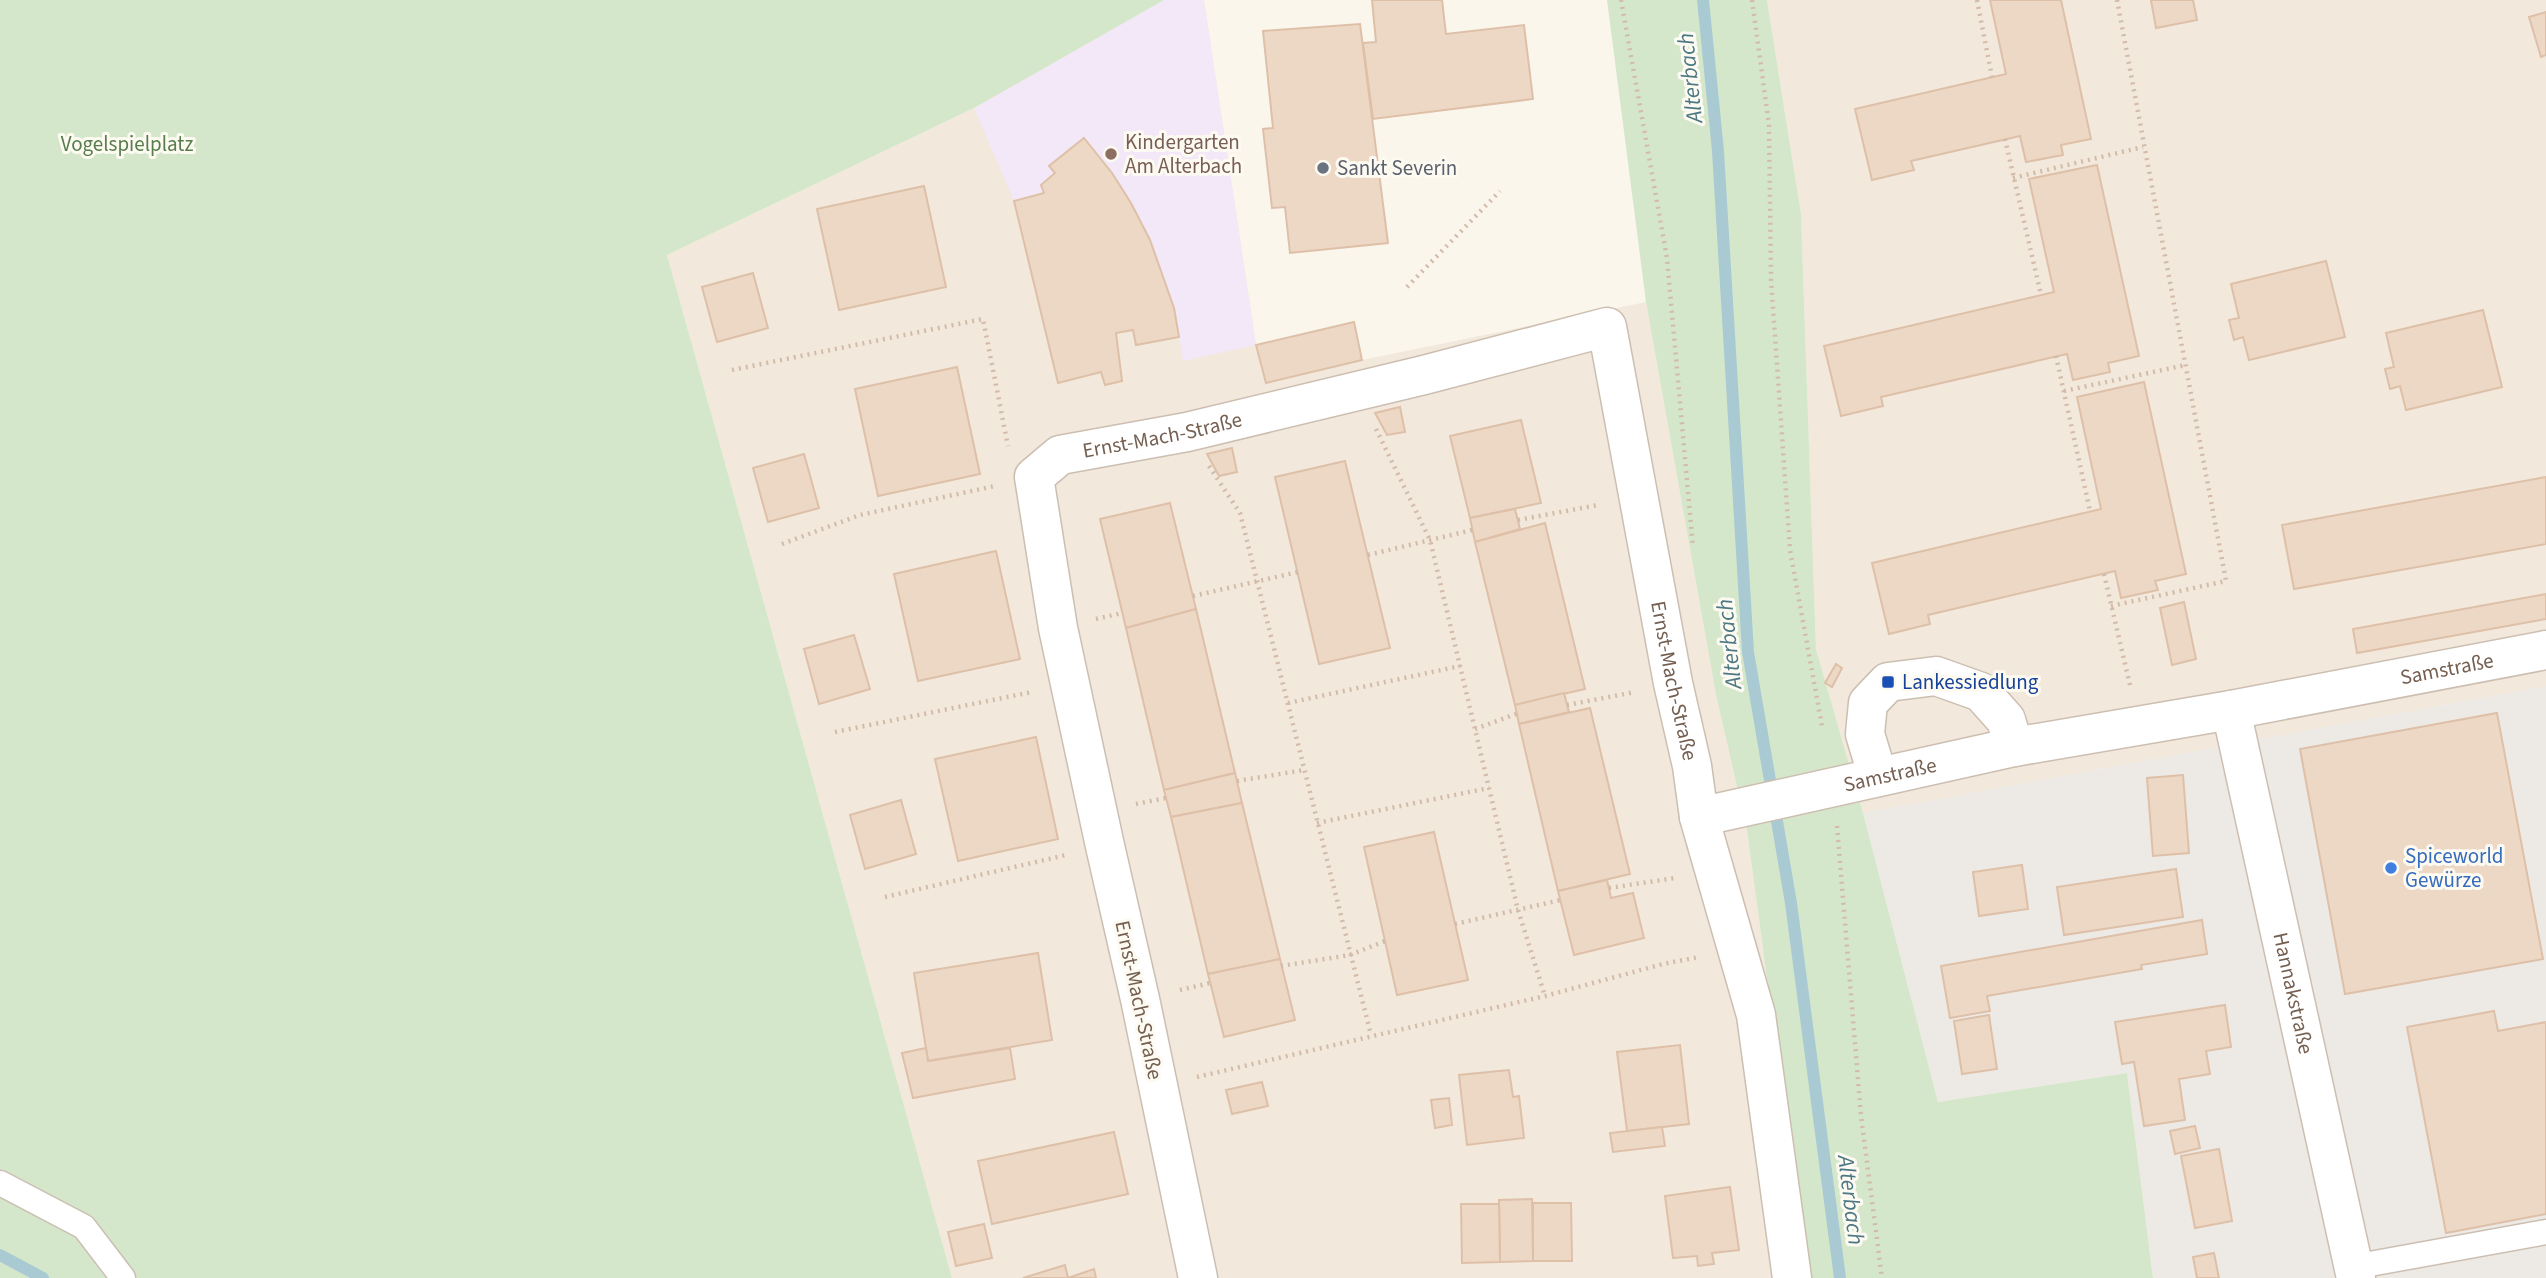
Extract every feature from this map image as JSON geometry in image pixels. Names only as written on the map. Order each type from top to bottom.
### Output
[{"type":"street","name":"Ernst-Mach-Straße","points":[[1198,1278],[1140,999],[1024,479],[1060,455],[1187,432],[1607,327],[1673,683],[1692,766],[1699,817]]},
{"type":"street","name":"Samstraße","points":[[1699,817],[1742,809],[1829,807],[1878,777],[2014,747],[2231,710],[2546,650]]},
{"type":"street","points":[[1878,777],[1865,734],[1868,703],[1888,682],[1936,676],[1981,692],[2006,720],[2014,747]]},
{"type":"street","name":"Hannakstraße","points":[[2231,710],[2355,1273]]},
{"type":"street","points":[[1699,817],[1756,1015],[1792,1278]]},
{"type":"lane","points":[[0,1183],[84,1227],[122,1278]]},
{"type":"lane","points":[[2355,1273],[2546,1232]]},
{"type":"path","points":[[1621,0],[1667,258],[1693,550]]},
{"type":"path","points":[[1752,0],[1769,125],[1771,279],[1790,550],[1822,728]]},
{"type":"path","points":[[1977,0],[1992,77]]},
{"type":"path","points":[[2111,606],[2226,581],[2117,0]]},
{"type":"path","points":[[2005,139],[2041,295]]},
{"type":"path","points":[[2013,178],[2143,147]]},
{"type":"path","points":[[1407,287],[1500,191]]},
{"type":"path","points":[[732,370],[983,319],[1024,479],[860,515],[782,544]]},
{"type":"path","points":[[2056,356],[2090,511]]},
{"type":"path","points":[[2064,391],[2186,365]]},
{"type":"path","points":[[1357,391],[1430,540],[1518,910],[1545,996]]},
{"type":"path","points":[[1187,432],[1240,513],[1371,1035]]},
{"type":"path","points":[[1518,520],[1604,503]]},
{"type":"path","points":[[1368,555],[1472,530]]},
{"type":"path","points":[[1193,596],[1298,572]]},
{"type":"path","points":[[2104,573],[2140,724]]},
{"type":"path","points":[[1287,703],[1460,666]]},
{"type":"path","points":[[1567,705],[1673,683]]},
{"type":"path","points":[[835,732],[1070,685]]},
{"type":"path","points":[[1475,729],[1516,714]]},
{"type":"path","points":[[1237,781],[1304,770]]},
{"type":"path","points":[[1317,823],[1489,788]]},
{"type":"path","points":[[1829,807],[1861,1116],[1882,1278]]},
{"type":"path","points":[[885,897],[1104,846]]},
{"type":"path","points":[[1609,888],[1681,877]]},
{"type":"path","points":[[1455,924],[1560,900]]},
{"type":"path","points":[[1282,966],[1350,955],[1385,942]]},
{"type":"path","points":[[1216,1072],[1545,996],[1663,964],[1704,956]]},
{"type":"shaded area","points":[[1164,0],[1204,0],[1256,345],[1266,383],[1362,360],[1646,302],[1716,695],[1747,830],[1807,1278],[952,1278],[667,255],[974,108]]},
{"type":"shaded area","name":"Kindergarten Am Alterbach","points":[[1164,0],[1204,0],[1256,345],[1183,361],[1179,337],[1136,345],[1133,331],[1117,333],[1122,381],[1105,385],[1101,372],[1058,383],[1014,201],[974,108]]},
{"type":"shaded area","points":[[1767,0],[2546,0],[2546,686],[1863,813],[1816,649],[1801,214]]},
{"type":"shaded area","points":[[2546,686],[2546,1278],[2153,1278],[2127,1073],[1938,1102],[1863,813]]},
{"type":"green space","name":"Vogelspielplatz","points":[[0,0],[1164,0],[974,108],[667,255],[952,1278],[0,1278]]},
{"type":"green space","points":[[1607,0],[1767,0],[1801,214],[1816,649],[1863,813],[1938,1102],[2127,1073],[2153,1278],[1807,1278],[1747,830],[1716,695],[1646,302]]},
{"type":"building","points":[[1372,0],[1442,0],[1446,34],[1524,25],[1533,99],[1373,119],[1363,43],[1376,42]]},
{"type":"building","points":[[1990,0],[2061,0],[2091,139],[2061,145],[2063,155],[2026,162],[2020,136],[1911,161],[1914,170],[1872,180],[1855,109],[2006,74]]},
{"type":"building","points":[[2151,0],[2193,0],[2197,20],[2156,28]]},
{"type":"building","points":[[2546,12],[2546,55],[2541,57],[2529,17]]},
{"type":"building","name":"Sankt Severin","points":[[1360,24],[1388,243],[1290,253],[1285,207],[1272,208],[1263,129],[1273,128],[1263,31]]},
{"type":"building","points":[[1084,138],[1112,173],[1150,240],[1174,308],[1179,337],[1136,345],[1133,330],[1116,333],[1122,381],[1105,385],[1101,372],[1058,383],[1014,201],[1044,193],[1041,185],[1055,173],[1049,166]]},
{"type":"building","points":[[2097,165],[2139,356],[2108,363],[2110,372],[2073,380],[2067,354],[1881,397],[1883,406],[1841,416],[1824,346],[2054,292],[2029,179]]},
{"type":"building","points":[[924,186],[946,287],[839,310],[817,209]]},
{"type":"building","points":[[2326,261],[2345,337],[2249,360],[2243,337],[2234,340],[2229,320],[2239,318],[2231,284]]},
{"type":"building","points":[[753,273],[768,328],[717,342],[702,287]]},
{"type":"building","points":[[2483,310],[2502,387],[2406,410],[2400,386],[2390,389],[2385,369],[2394,367],[2386,333]]},
{"type":"building","points":[[1354,322],[1362,360],[1266,383],[1256,345]]},
{"type":"building","points":[[957,367],[980,474],[878,496],[855,389]]},
{"type":"building","points":[[2144,382],[2186,574],[2155,581],[2158,590],[2121,598],[2115,571],[1928,615],[1930,624],[1889,634],[1872,563],[2101,509],[2077,397]]},
{"type":"building","points":[[1400,407],[1405,432],[1387,435],[1375,413]]},
{"type":"building","points":[[1521,420],[1541,503],[1470,518],[1450,436]]},
{"type":"building","points":[[1232,448],[1237,472],[1219,476],[1207,454]]},
{"type":"building","points":[[804,454],[819,508],[768,522],[753,468]]},
{"type":"building","points":[[1345,461],[1390,648],[1319,664],[1275,477]]},
{"type":"building","points":[[2546,477],[2546,544],[2294,589],[2282,525]]},
{"type":"building","points":[[1170,503],[1196,609],[1126,628],[1100,519]]},
{"type":"building","points":[[1515,509],[1520,529],[1475,542],[1470,518]]},
{"type":"building","points":[[1545,523],[1585,689],[1515,705],[1475,542]]},
{"type":"building","points":[[996,551],[1020,659],[918,681],[894,574]]},
{"type":"building","points":[[2546,594],[2546,619],[2357,653],[2353,629]]},
{"type":"building","points":[[2184,602],[2196,659],[2172,665],[2160,608]]},
{"type":"building","points":[[1196,609],[1235,773],[1164,790],[1126,628]]},
{"type":"building","points":[[854,635],[870,689],[819,704],[804,649]]},
{"type":"building","points":[[1836,664],[1842,668],[1832,687],[1825,683]]},
{"type":"building","points":[[1564,693],[1569,712],[1519,724],[1515,705]]},
{"type":"building","points":[[1590,708],[1630,874],[1558,891],[1519,724]]},
{"type":"building","points":[[2497,713],[2543,959],[2345,994],[2300,749]]},
{"type":"building","points":[[1036,737],[1058,839],[958,861],[935,759]]},
{"type":"building","points":[[1235,773],[1242,803],[1171,817],[1164,790]]},
{"type":"building","points":[[2183,775],[2189,853],[2153,856],[2147,778]]},
{"type":"building","points":[[901,800],[916,854],[865,869],[850,815]]},
{"type":"building","points":[[1242,803],[1280,959],[1208,974],[1171,817]]},
{"type":"building","points":[[1434,832],[1468,980],[1397,995],[1364,847]]},
{"type":"building","points":[[2022,865],[2028,909],[1979,916],[1973,872]]},
{"type":"building","points":[[2176,869],[2183,917],[2064,935],[2057,887]]},
{"type":"building","points":[[1607,880],[1611,898],[1633,893],[1644,938],[1574,955],[1558,891]]},
{"type":"building","points":[[2202,920],[2207,954],[2141,965],[2142,969],[1987,996],[1990,1011],[1950,1018],[1941,966]]},
{"type":"building","points":[[1038,953],[1052,1040],[928,1061],[914,973]]},
{"type":"building","points":[[1280,959],[1295,1020],[1224,1037],[1208,974]]},
{"type":"building","points":[[2225,1005],[2231,1047],[2206,1051],[2210,1074],[2179,1079],[2185,1120],[2144,1126],[2134,1062],[2122,1064],[2115,1022]]},
{"type":"building","points":[[2494,1011],[2498,1031],[2546,1022],[2546,1214],[2446,1233],[2407,1027]]},
{"type":"building","points":[[1989,1015],[1997,1069],[1962,1074],[1954,1021]]},
{"type":"building","points":[[1680,1045],[1689,1124],[1627,1131],[1617,1052]]},
{"type":"building","points":[[926,1048],[928,1061],[1010,1048],[1015,1079],[913,1098],[902,1053]]},
{"type":"building","points":[[1509,1070],[1513,1097],[1519,1096],[1524,1138],[1467,1145],[1459,1075]]},
{"type":"building","points":[[1262,1082],[1268,1106],[1232,1114],[1226,1090]]},
{"type":"building","points":[[1449,1098],[1452,1125],[1435,1128],[1431,1100]]},
{"type":"building","points":[[2195,1126],[2200,1148],[2175,1154],[2170,1131]]},
{"type":"building","points":[[1662,1127],[1665,1146],[1613,1152],[1610,1133]]},
{"type":"building","points":[[1114,1132],[1128,1194],[992,1224],[978,1161]]},
{"type":"building","points":[[2219,1149],[2232,1221],[2195,1228],[2181,1156]]},
{"type":"building","points":[[1730,1187],[1739,1250],[1712,1253],[1714,1264],[1698,1266],[1697,1256],[1673,1258],[1665,1196]]},
{"type":"building","points":[[1532,1199],[1533,1261],[1500,1262],[1499,1200]]},
{"type":"building","points":[[1533,1203],[1571,1203],[1572,1261],[1533,1261]]},
{"type":"building","points":[[1461,1204],[1499,1204],[1500,1262],[1462,1263]]},
{"type":"building","points":[[984,1224],[992,1258],[956,1266],[948,1232]]},
{"type":"building","points":[[2214,1253],[2219,1278],[2197,1278],[2193,1257]]},
{"type":"building","points":[[1065,1265],[1068,1278],[1023,1278]]},
{"type":"building","points":[[1094,1269],[1096,1278],[1068,1278]]},
{"type":"waterway","name":"Alterbach","points":[[1703,0],[1718,151],[1748,652],[1791,903],[1840,1278]]},
{"type":"waterway","points":[[0,1255],[43,1278]]},
{"type":"place","name":"Kindergarten Am Alterbach","points":[[1111,154]]},
{"type":"place","name":"Sankt Severin","points":[[1323,168]]},
{"type":"place","name":"Lankessiedlung","points":[[1888,682]]},
{"type":"place","name":"Spiceworld Gewürze","points":[[2391,868]]}]
